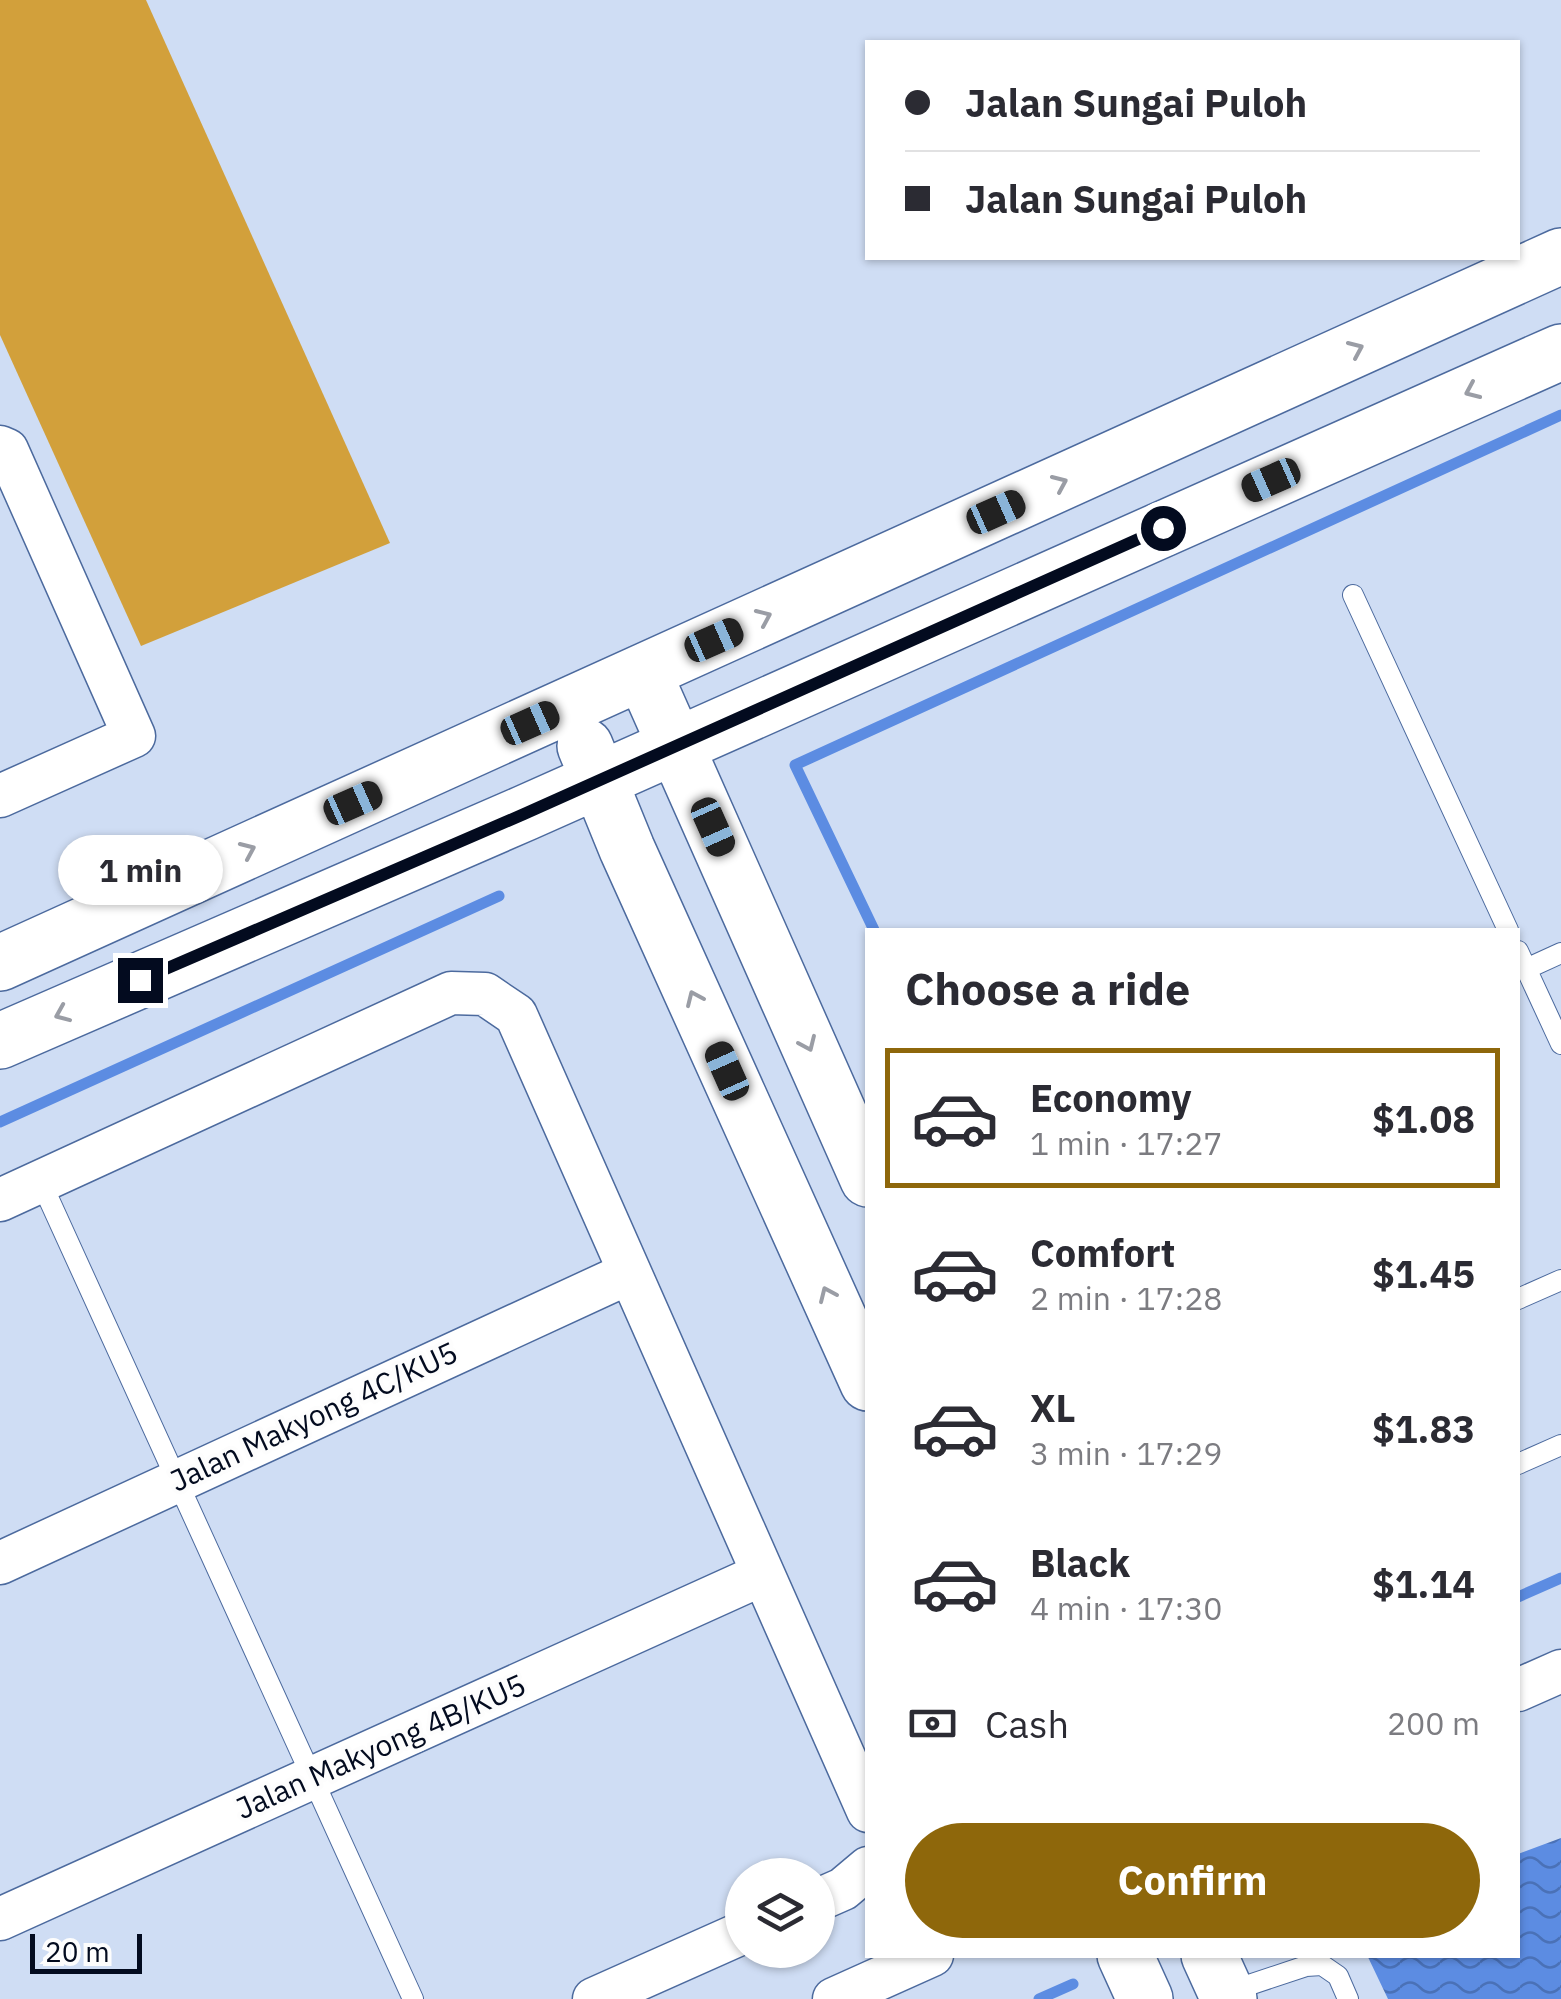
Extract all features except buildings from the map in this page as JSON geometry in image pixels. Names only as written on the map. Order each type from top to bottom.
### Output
[{"type":"street","points":[[0,963],[1561,256]]},
{"type":"street","points":[[0,1042],[524,814],[1561,352]]},
{"type":"street","points":[[0,447],[7,450],[134,736],[0,796]]},
{"type":"street","points":[[643,672],[865,1171]]},
{"type":"street","points":[[565,707],[865,1376]]},
{"type":"street","points":[[710,820],[750,711]]},
{"type":"street","points":[[524,814],[571,823],[630,856]]},
{"type":"street","points":[[630,856],[646,834],[662,822],[683,816],[710,820]]},
{"type":"street","points":[[0,1200],[451,994],[485,994],[516,1015],[865,1804]]},
{"type":"street","name":"Jalan Makyong 4C/KU5","points":[[0,1563],[628,1272]]},
{"type":"street","name":"Jalan Makyong 4B/KU5","points":[[0,1919],[761,1575]]},
{"type":"street","points":[[1520,1689],[1561,1671]]},
{"type":"street","points":[[835,1893],[865,1871]]},
{"type":"street","points":[[594,1999],[725,1941]]},
{"type":"street","points":[[834,1999],[925,1958]]},
{"type":"street","points":[[1126,1958],[1144,1999]]},
{"type":"lane","points":[[1353,595],[1507,928]]},
{"type":"lane","points":[[1561,953],[1522,960],[1561,1044]]},
{"type":"lane","points":[[42,1182],[414,1999]]},
{"type":"lane","points":[[1520,1298],[1561,1280]]},
{"type":"lane","points":[[1520,1463],[1561,1445]]},
{"type":"lane","points":[[1221,1982],[1322,1964],[1338,1976],[1348,1999]]},
{"type":"shaded area","points":[[0,0],[146,0],[390,543],[141,646],[0,335]]},
{"type":"water","points":[[1561,1838],[1561,1999],[1388,1999],[1368,1958],[1520,1958],[1520,1853]]},
{"type":"waterway","points":[[873,928],[795,765],[1561,415]]},
{"type":"waterway","points":[[0,1122],[499,896]]},
{"type":"waterway","points":[[1520,1596],[1561,1578]]},
{"type":"waterway","points":[[1039,1999],[1073,1984]]},
{"type":"route","points":[[140,980],[524,814],[1163,528]]}]
